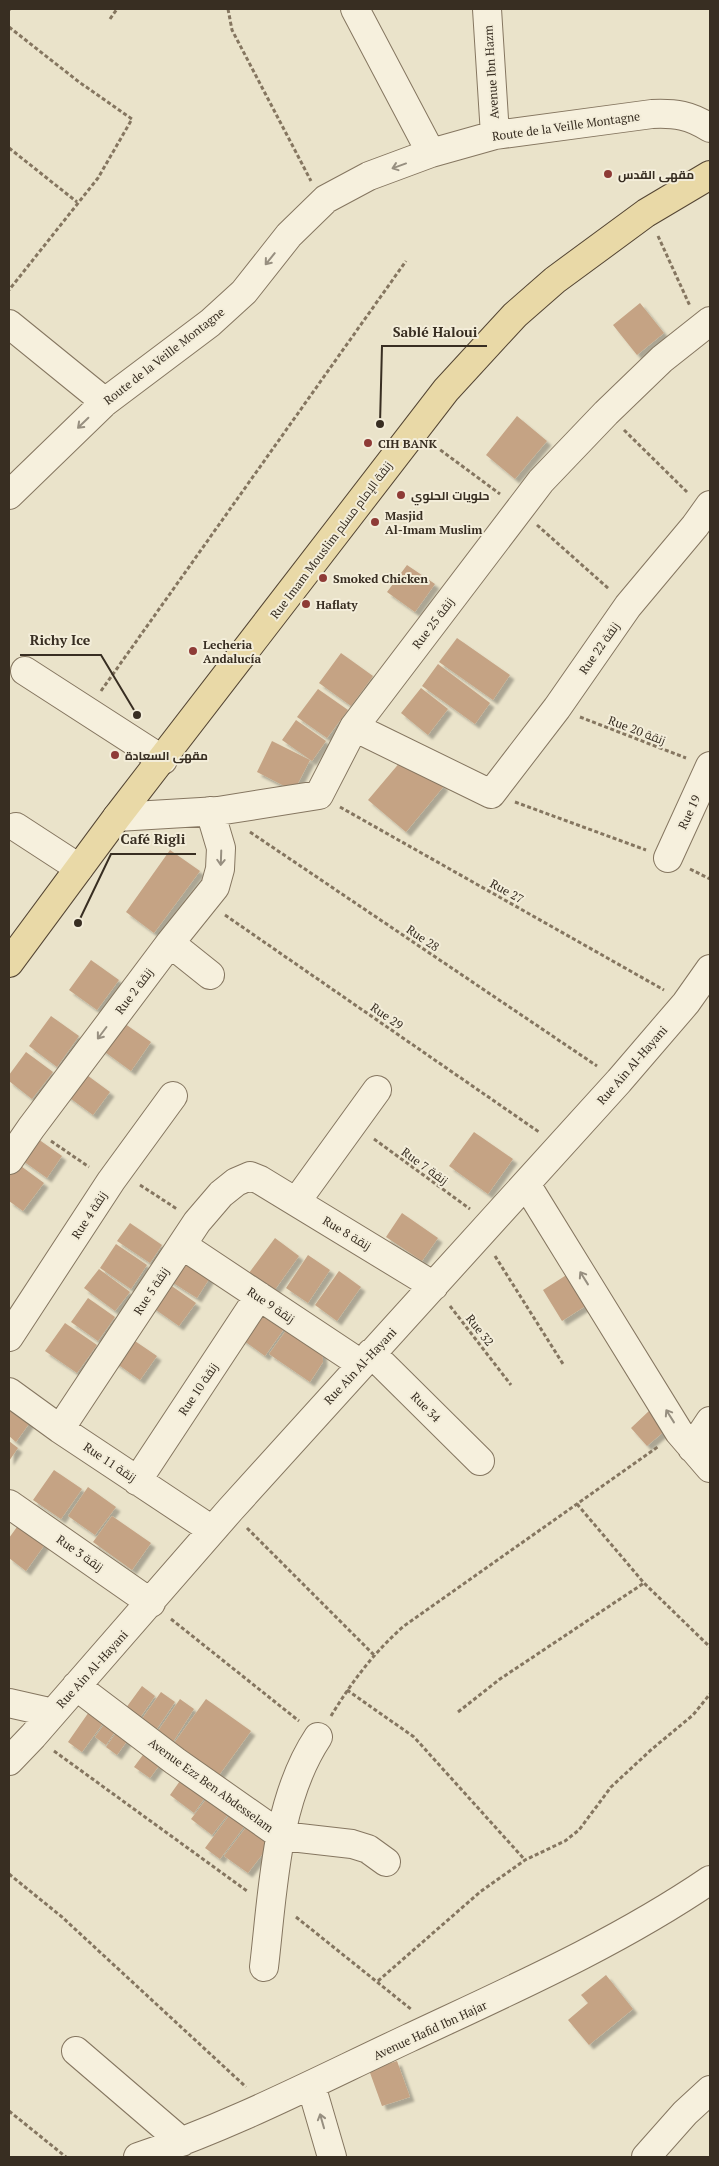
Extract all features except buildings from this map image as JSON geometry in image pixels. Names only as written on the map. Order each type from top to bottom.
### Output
[{"type":"main road","name":"Rue Imam Mouslim زنقة الإمام مسلم","points":[[9,963],[117,817],[163,760],[446,390],[515,314],[555,280],[646,213],[710,175]]},
{"type":"street","points":[[355,9],[431,153]]},
{"type":"street","name":"Avenue Ibn Hazm","points":[[487,9],[495,135]]},
{"type":"street","name":"Route de la Veille Montagne","points":[[9,495],[105,402],[210,323],[244,292],[288,235],[326,198],[369,176],[431,153],[495,135],[652,114],[674,113],[693,118],[710,128]]},
{"type":"street","points":[[9,324],[105,402]]},
{"type":"street","name":"Rue 25 زنقة","points":[[319,795],[354,727],[541,481],[606,413],[662,359],[705,325]]},
{"type":"street","name":"Rue 22 زنقة","points":[[491,794],[557,708],[628,606],[695,526],[708,507]]},
{"type":"street","points":[[25,671],[163,760]]},
{"type":"street","points":[[354,727],[491,794]]},
{"type":"street","name":"Rue 19","points":[[668,858],[710,767]]},
{"type":"street","points":[[117,817],[214,811],[319,795]]},
{"type":"street","name":"Rue 2 زنقة","points":[[17,1142],[215,887],[220,868],[221,848],[214,811]]},
{"type":"street","points":[[16,828],[79,868]]},
{"type":"street","points":[[170,943],[210,975]]},
{"type":"street","name":"Rue Ain Al-Hayani","points":[[9,1761],[151,1603],[221,1520],[366,1358],[434,1286],[484,1228],[619,1081],[686,1003],[710,969]]},
{"type":"street","points":[[296,1202],[377,1090]]},
{"type":"street","name":"Rue 4 زنقة","points":[[9,1337],[114,1176],[173,1096]]},
{"type":"street","name":"Rue 5 زنقة","points":[[60,1429],[197,1222],[221,1194],[236,1182],[250,1176],[260,1180]]},
{"type":"street","name":"Rue 8 زنقة","points":[[260,1180],[434,1286]]},
{"type":"street","points":[[526,1184],[686,1440],[710,1468]]},
{"type":"street","name":"Rue 9 زنقة","points":[[182,1245],[259,1296],[366,1358]]},
{"type":"street","name":"Rue 10 زنقة","points":[[137,1481],[259,1296]]},
{"type":"street","name":"Rue 34","points":[[366,1358],[480,1462]]},
{"type":"street","name":"Rue 11 زنقة","points":[[9,1392],[137,1481],[221,1520]]},
{"type":"street","points":[[686,1440],[710,1421]]},
{"type":"street","name":"Rue 3 زنقة","points":[[9,1504],[151,1603]]},
{"type":"street","name":"Avenue Ezz Ben Abdesselam","points":[[76,1686],[175,1761],[282,1836],[352,1844],[370,1850],[386,1862]]},
{"type":"street","points":[[9,1703],[53,1713]]},
{"type":"street","points":[[264,1968],[271,1903],[285,1814],[294,1786],[308,1754],[318,1737]]},
{"type":"street","name":"Avenue Hafid Ibn Hajar","points":[[138,2157],[182,2142],[267,2106],[489,2002],[666,1909],[710,1880]]},
{"type":"street","points":[[76,2051],[182,2142]]},
{"type":"street","points":[[311,2085],[332,2157]]},
{"type":"street","points":[[646,2157],[685,2113],[710,2090]]},
{"type":"path","points":[[110,19],[117,9]]},
{"type":"path","points":[[228,9],[232,30],[311,181],[326,198]]},
{"type":"path","points":[[9,27],[79,82],[132,119],[98,178],[9,290]]},
{"type":"path","points":[[9,148],[78,202]]},
{"type":"path","points":[[656,234],[705,325]]},
{"type":"path","points":[[86,712],[406,262]]},
{"type":"path","points":[[606,413],[708,507]]},
{"type":"path","name":"Rue 20 زنقة","points":[[557,708],[710,767]]},
{"type":"path","points":[[491,794],[668,858],[710,879]]},
{"type":"path","name":"Rue 27","points":[[319,795],[686,1003]]},
{"type":"path","name":"Rue 28","points":[[214,811],[619,1081]]},
{"type":"path","name":"Rue 29","points":[[204,900],[560,1147]]},
{"type":"path","name":"Rue 7 زنقة","points":[[352,1124],[484,1228],[563,1364]]},
{"type":"path","points":[[17,1142],[114,1176],[197,1222]]},
{"type":"path","name":"Rue 32","points":[[434,1286],[511,1385]]},
{"type":"path","points":[[151,1603],[318,1737],[347,1690],[374,1655],[419,1615],[577,1504],[686,1440]]},
{"type":"path","points":[[577,1504],[644,1584],[710,1646]]},
{"type":"path","points":[[221,1520],[374,1655]]},
{"type":"path","points":[[458,1712],[500,1679],[644,1584]]},
{"type":"path","points":[[347,1690],[414,1737],[525,1860]]},
{"type":"path","points":[[378,1981],[465,1904],[525,1860],[565,1841],[579,1830],[618,1781],[694,1715],[710,1694]]},
{"type":"path","points":[[33,1736],[271,1903],[378,1981],[433,2028]]},
{"type":"path","points":[[9,1874],[62,1917],[267,2106]]},
{"type":"path","points":[[9,2111],[66,2157]]},
{"type":"place","name":"مقهى القدس","points":[[608,174]]},
{"type":"place","name":"Sablé Haloui","points":[[380,424]]},
{"type":"place","name":"CIH BANK","points":[[368,443]]},
{"type":"place","name":"حلويات الحلوي","points":[[401,495]]},
{"type":"place","name":"Masjid Al-Imam Muslim","points":[[375,522]]},
{"type":"place","name":"Smoked Chicken","points":[[323,578]]},
{"type":"place","name":"Haflaty","points":[[306,604]]},
{"type":"place","name":"Lecheria Andalucía","points":[[193,651]]},
{"type":"place","name":"Richy Ice","points":[[137,715]]},
{"type":"place","name":"مقهى السعادة","points":[[115,755]]},
{"type":"place","name":"Café Rigli","points":[[78,923]]}]
